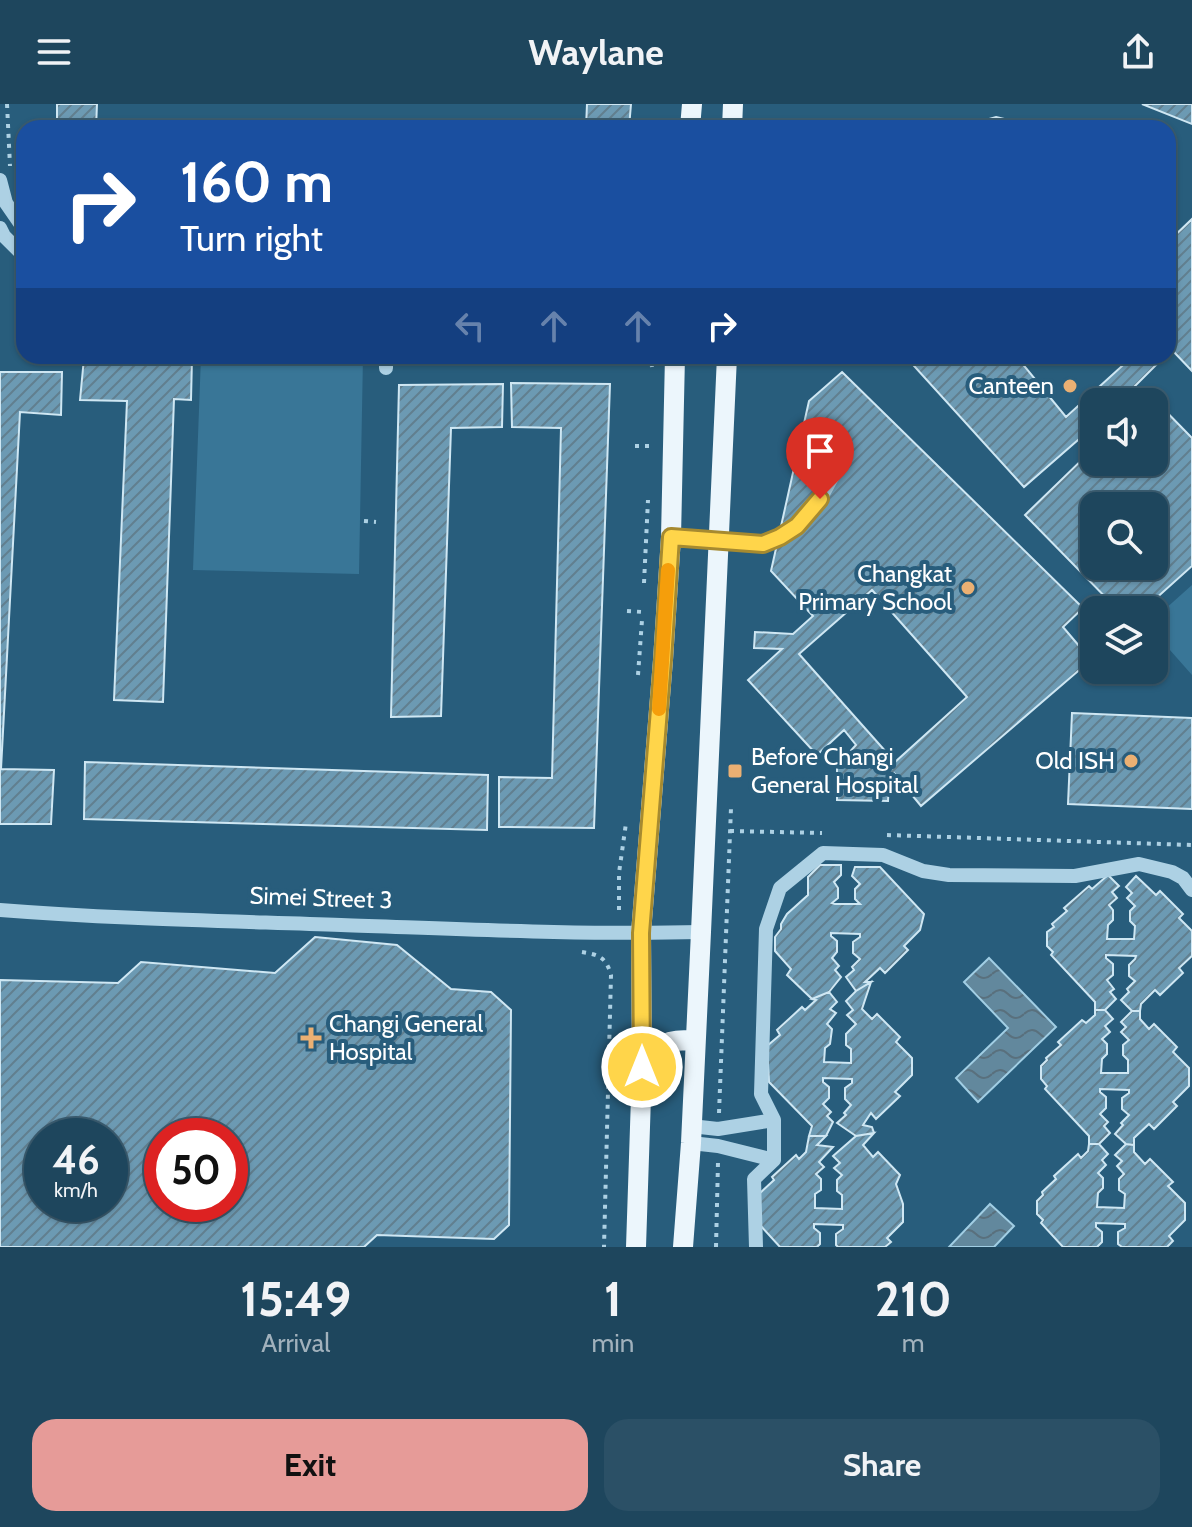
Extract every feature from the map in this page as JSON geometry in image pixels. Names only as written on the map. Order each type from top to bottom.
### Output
[{"type":"main road","points":[[636,1247],[642,1067],[641,933],[671,537],[675,364]]},
{"type":"main road","points":[[683,1247],[701,932],[727,364]]},
{"type":"main road","points":[[642,1067],[666,1042],[695,1040]]},
{"type":"street","points":[[6,176],[6,203],[16,217]]},
{"type":"street","points":[[0,228],[16,248]]},
{"type":"street","points":[[671,537],[763,544],[797,526],[820,499],[836,470]]},
{"type":"street","points":[[756,1247],[754,1179],[774,1160],[774,1120],[761,1094],[766,929],[780,888],[823,853],[883,855],[923,871],[949,875],[1075,876],[1139,864],[1172,872],[1183,878],[1192,890]]},
{"type":"street","name":"Simei Street 3","points":[[0,910],[99,918],[701,932]]},
{"type":"street","points":[[691,1134],[774,1120]]},
{"type":"street","points":[[691,1134],[718,1146],[774,1160]]},
{"type":"path","points":[[6,176],[9,160],[7,104]]},
{"type":"path","points":[[650,364],[651,379]]},
{"type":"path","points":[[635,446],[650,446]]},
{"type":"path","points":[[645,583],[649,492]]},
{"type":"path","points":[[364,521],[376,522]]},
{"type":"path","points":[[627,611],[643,612],[638,687]]},
{"type":"path","points":[[718,1129],[731,808]]},
{"type":"path","points":[[619,915],[619,873],[628,812]]},
{"type":"path","points":[[730,831],[832,834]]},
{"type":"path","points":[[879,835],[1192,845]]},
{"type":"path","points":[[604,1247],[611,975]]},
{"type":"path","points":[[716,1247],[718,1146]]},
{"type":"shaded area","points":[[201,364],[363,364],[359,574],[193,570]]},
{"type":"shaded area","points":[[1192,585],[1192,675],[1168,648],[1168,606]]},
{"type":"water","points":[[989,958],[1056,1027],[978,1102],[956,1078],[1008,1028],[964,982]]},
{"type":"water","points":[[990,1204],[1014,1226],[994,1247],[949,1247]]},
{"type":"building","points":[[57,104],[97,104],[96,120],[57,120]]},
{"type":"building","points":[[587,104],[631,104],[630,120],[586,120]]},
{"type":"building","points":[[1142,104],[1192,104],[1192,124]]},
{"type":"building","points":[[1192,219],[1192,371],[1176,354],[1176,234]]},
{"type":"building","points":[[83,364],[192,364],[191,400],[174,399],[163,702],[114,700],[127,401],[80,400]]},
{"type":"building","points":[[912,364],[1157,364],[1133,388],[1080,388],[1080,438],[1024,487]]},
{"type":"building","name":"Canteen","points":[[1023,364],[1124,364],[1098,388],[1080,388],[1080,404],[1066,417]]},
{"type":"building","points":[[0,372],[62,372],[61,415],[20,412],[1,769],[54,770],[51,824],[0,824]]},
{"type":"building","points":[[842,372],[1080,605],[1080,611],[1063,627],[1080,647],[1080,669],[921,806],[894,773],[889,779],[888,801],[837,800],[837,766],[856,745],[844,730],[817,755],[748,680],[782,649],[754,648],[755,632],[793,634],[813,616],[771,571],[809,401]],"holes":[[[872,590],[967,697],[895,762],[799,654]]]},
{"type":"building","points":[[511,383],[610,384],[594,828],[499,827],[499,777],[552,778],[561,428],[512,427]]},
{"type":"building","points":[[503,384],[502,427],[451,428],[441,716],[391,717],[399,385]]},
{"type":"building","points":[[1168,413],[1192,438],[1192,566],[1159,596],[1104,596],[1089,580],[1168,580],[1168,492],[1080,492],[1080,571],[1025,515],[1080,462],[1080,476],[1168,476]]},
{"type":"building","name":"Old ISH","points":[[1072,713],[1192,718],[1192,809],[1068,804]]},
{"type":"building","points":[[85,762],[488,775],[487,830],[84,819]]},
{"type":"building","points":[[820,865],[841,865],[841,875],[834,882],[838,888],[838,898],[832,903],[860,904],[855,899],[855,889],[860,884],[852,876],[855,867],[880,867],[924,914],[920,930],[904,946],[908,950],[885,973],[880,968],[865,982],[871,982],[856,991],[846,977],[860,959],[853,953],[853,942],[860,934],[831,933],[837,941],[837,952],[832,958],[839,966],[835,970],[841,977],[829,992],[812,999],[787,975],[791,969],[775,951],[775,937],[787,914],[808,895],[808,877]]},
{"type":"building","points":[[1108,875],[1119,886],[1112,892],[1117,898],[1109,905],[1113,910],[1113,920],[1108,925],[1107,939],[1134,939],[1135,926],[1130,921],[1130,911],[1135,906],[1127,898],[1132,893],[1126,887],[1136,876],[1156,895],[1160,891],[1183,914],[1179,918],[1192,931],[1192,956],[1179,968],[1183,973],[1160,995],[1155,990],[1141,1004],[1140,1011],[1132,1011],[1121,1000],[1135,981],[1129,976],[1129,965],[1136,956],[1106,955],[1113,964],[1113,975],[1107,980],[1114,989],[1110,992],[1116,999],[1105,1010],[1095,1010],[1095,1002],[1051,955],[1053,952],[1047,946],[1047,932],[1067,911],[1064,908],[1089,886],[1092,889]]},
{"type":"building","name":"Changi General Hospital","points":[[315,937],[397,945],[451,989],[491,992],[511,1010],[509,1225],[494,1239],[377,1235],[364,1247],[0,1247],[0,980],[118,983],[141,962],[275,973]]},
{"type":"building","points":[[871,982],[862,1009],[872,1019],[877,1014],[900,1037],[896,1042],[912,1058],[912,1075],[895,1092],[900,1096],[876,1119],[871,1113],[863,1125],[872,1127],[874,1133],[856,1136],[837,1123],[851,1105],[845,1099],[845,1088],[852,1083],[852,1079],[823,1078],[829,1087],[829,1098],[823,1104],[831,1112],[827,1116],[833,1122],[826,1136],[809,1136],[812,1126],[769,1082],[767,1046],[780,1035],[777,1030],[802,1007],[805,1010],[816,1000],[812,999],[829,992],[837,1002],[830,1009],[836,1013],[827,1024],[832,1029],[824,1062],[851,1063],[846,1034],[856,1024],[847,1015],[853,1010],[846,1001]]},
{"type":"building","points":[[1095,1010],[1105,1010],[1113,1019],[1105,1026],[1110,1032],[1102,1039],[1107,1044],[1107,1054],[1102,1059],[1101,1073],[1128,1073],[1123,1045],[1129,1040],[1121,1032],[1126,1027],[1121,1022],[1132,1011],[1140,1011],[1140,1019],[1149,1029],[1154,1024],[1177,1047],[1173,1052],[1189,1068],[1189,1086],[1173,1102],[1177,1106],[1154,1129],[1149,1124],[1134,1138],[1134,1145],[1126,1144],[1115,1134],[1129,1115],[1122,1109],[1122,1098],[1129,1090],[1100,1089],[1106,1097],[1106,1108],[1100,1114],[1108,1122],[1104,1126],[1110,1133],[1099,1144],[1089,1144],[1089,1136],[1045,1089],[1047,1086],[1041,1079],[1041,1066],[1061,1045],[1058,1042],[1082,1020],[1086,1023],[1095,1015]]},
{"type":"building","points":[[874,1133],[863,1145],[873,1157],[878,1152],[900,1175],[896,1184],[903,1204],[903,1222],[887,1238],[891,1242],[885,1247],[838,1247],[836,1234],[843,1229],[843,1225],[814,1224],[820,1233],[817,1247],[780,1247],[759,1224],[760,1193],[774,1180],[772,1177],[796,1155],[799,1159],[806,1152],[809,1136],[826,1136],[817,1145],[833,1147],[819,1162],[824,1167],[816,1174],[821,1179],[821,1190],[815,1194],[815,1208],[842,1209],[837,1180],[842,1175],[834,1168],[840,1163],[833,1156],[856,1136]]},
{"type":"building","points":[[1089,1144],[1099,1144],[1108,1154],[1102,1160],[1106,1165],[1098,1173],[1103,1178],[1103,1188],[1098,1193],[1097,1207],[1124,1208],[1125,1194],[1119,1190],[1119,1179],[1124,1174],[1117,1166],[1122,1161],[1115,1155],[1126,1144],[1134,1145],[1134,1152],[1145,1164],[1150,1159],[1173,1182],[1168,1186],[1185,1203],[1185,1220],[1169,1236],[1173,1241],[1167,1247],[1122,1247],[1118,1244],[1118,1232],[1125,1228],[1125,1224],[1096,1223],[1102,1232],[1102,1242],[1097,1247],[1063,1247],[1041,1223],[1043,1220],[1037,1214],[1037,1201],[1042,1192],[1078,1154],[1081,1158],[1088,1151]]},
{"type":"slow traffic","points":[[659,709],[668,570]]},
{"type":"place","name":"Canteen","points":[[1070,386]]},
{"type":"place","name":"Changkat Primary School","points":[[968,588]]},
{"type":"place","name":"Old ISH","points":[[1131,761]]},
{"type":"place","name":"Before Changi General Hospital","points":[[735,771]]},
{"type":"place","name":"Changi General Hospital","points":[[311,1038]]},
{"type":"route","points":[[642,1067],[641,933],[671,537],[763,544],[797,526],[820,499]]}]
